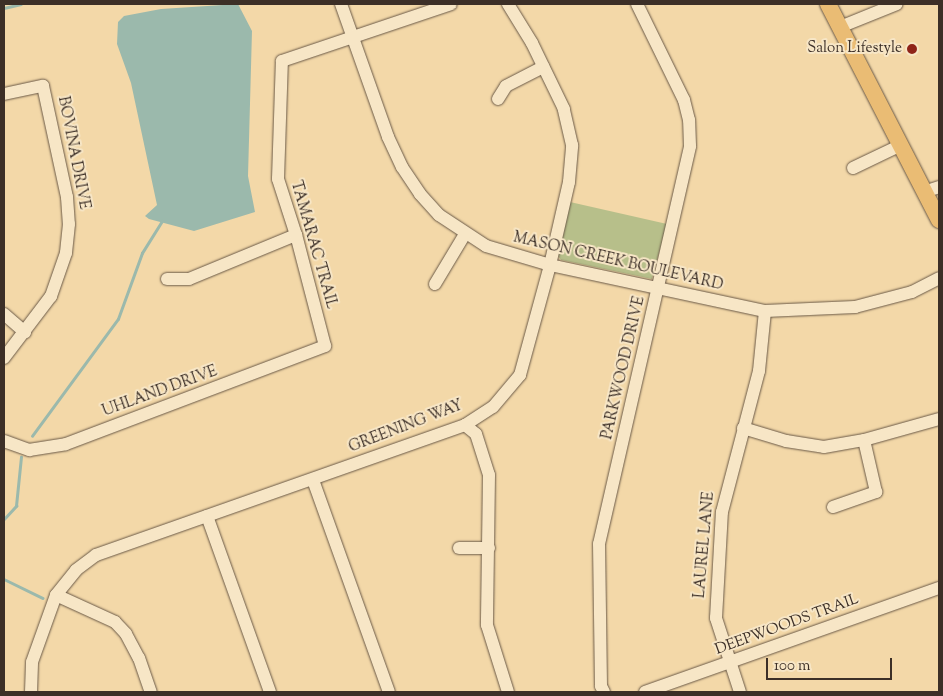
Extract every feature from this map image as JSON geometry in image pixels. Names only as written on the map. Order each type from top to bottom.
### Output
[{"type":"main road","points":[[828,4],[901,145],[932,189],[939,220]]},
{"type":"street","name":"MASON CREEK BOULEVARD","points":[[342,4],[388,137],[402,167],[430,205],[465,234],[498,252],[659,290],[765,311],[855,307],[912,292],[939,278]]},
{"type":"street","name":"TAMARAC TRAIL","points":[[324,346],[296,235],[278,179],[282,61],[451,4]]},
{"type":"street","name":"GREENING WAY","points":[[32,692],[32,662],[56,595],[76,570],[96,555],[465,425],[493,407],[520,375],[550,265],[569,182],[572,145],[564,109],[508,4]]},
{"type":"street","name":"PARKWOOD DRIVE","points":[[604,692],[601,686],[599,544],[659,290],[688,156],[690,130],[680,90],[637,4]]},
{"type":"street","points":[[840,27],[897,4]]},
{"type":"street","points":[[498,99],[506,86],[543,67]]},
{"type":"street","name":"BOVINA DRIVE","points":[[4,94],[43,86],[67,197],[68,239],[59,278],[51,296],[4,358]]},
{"type":"street","points":[[853,168],[901,145]]},
{"type":"street","points":[[435,284],[465,234]]},
{"type":"street","points":[[167,279],[189,279],[296,235]]},
{"type":"street","name":"LAUREL LANE","points":[[740,692],[716,618],[722,512],[759,371],[765,311]]},
{"type":"street","points":[[4,314],[25,332]]},
{"type":"street","name":"UHLAND DRIVE","points":[[4,441],[28,450],[66,444],[324,346]]},
{"type":"street","points":[[743,428],[812,446],[864,440],[939,419]]},
{"type":"street","points":[[465,425],[476,434],[489,475],[490,548],[487,625],[508,692]]},
{"type":"street","points":[[833,508],[876,492],[864,440]]},
{"type":"street","points":[[313,480],[389,692]]},
{"type":"street","points":[[207,516],[270,692]]},
{"type":"street","points":[[459,548],[490,548]]},
{"type":"street","name":"DEEPWOODS TRAIL","points":[[645,692],[939,588]]},
{"type":"street","points":[[56,595],[114,622],[138,658],[151,692]]},
{"type":"green space","points":[[570,202],[667,224],[652,279],[561,260],[558,256]]},
{"type":"shaded area","points":[[238,4],[252,31],[248,176],[255,212],[194,231],[149,219],[145,216],[157,205],[131,83],[117,44],[118,22],[124,16],[161,9]]},
{"type":"waterway","points":[[4,8],[21,4]]},
{"type":"waterway","points":[[32,436],[118,319],[142,253],[162,221]]},
{"type":"waterway","points":[[4,519],[16,506],[21,457]]},
{"type":"waterway","points":[[4,579],[43,598]]},
{"type":"place","name":"Salon Lifestyle","points":[[912,49]]}]
